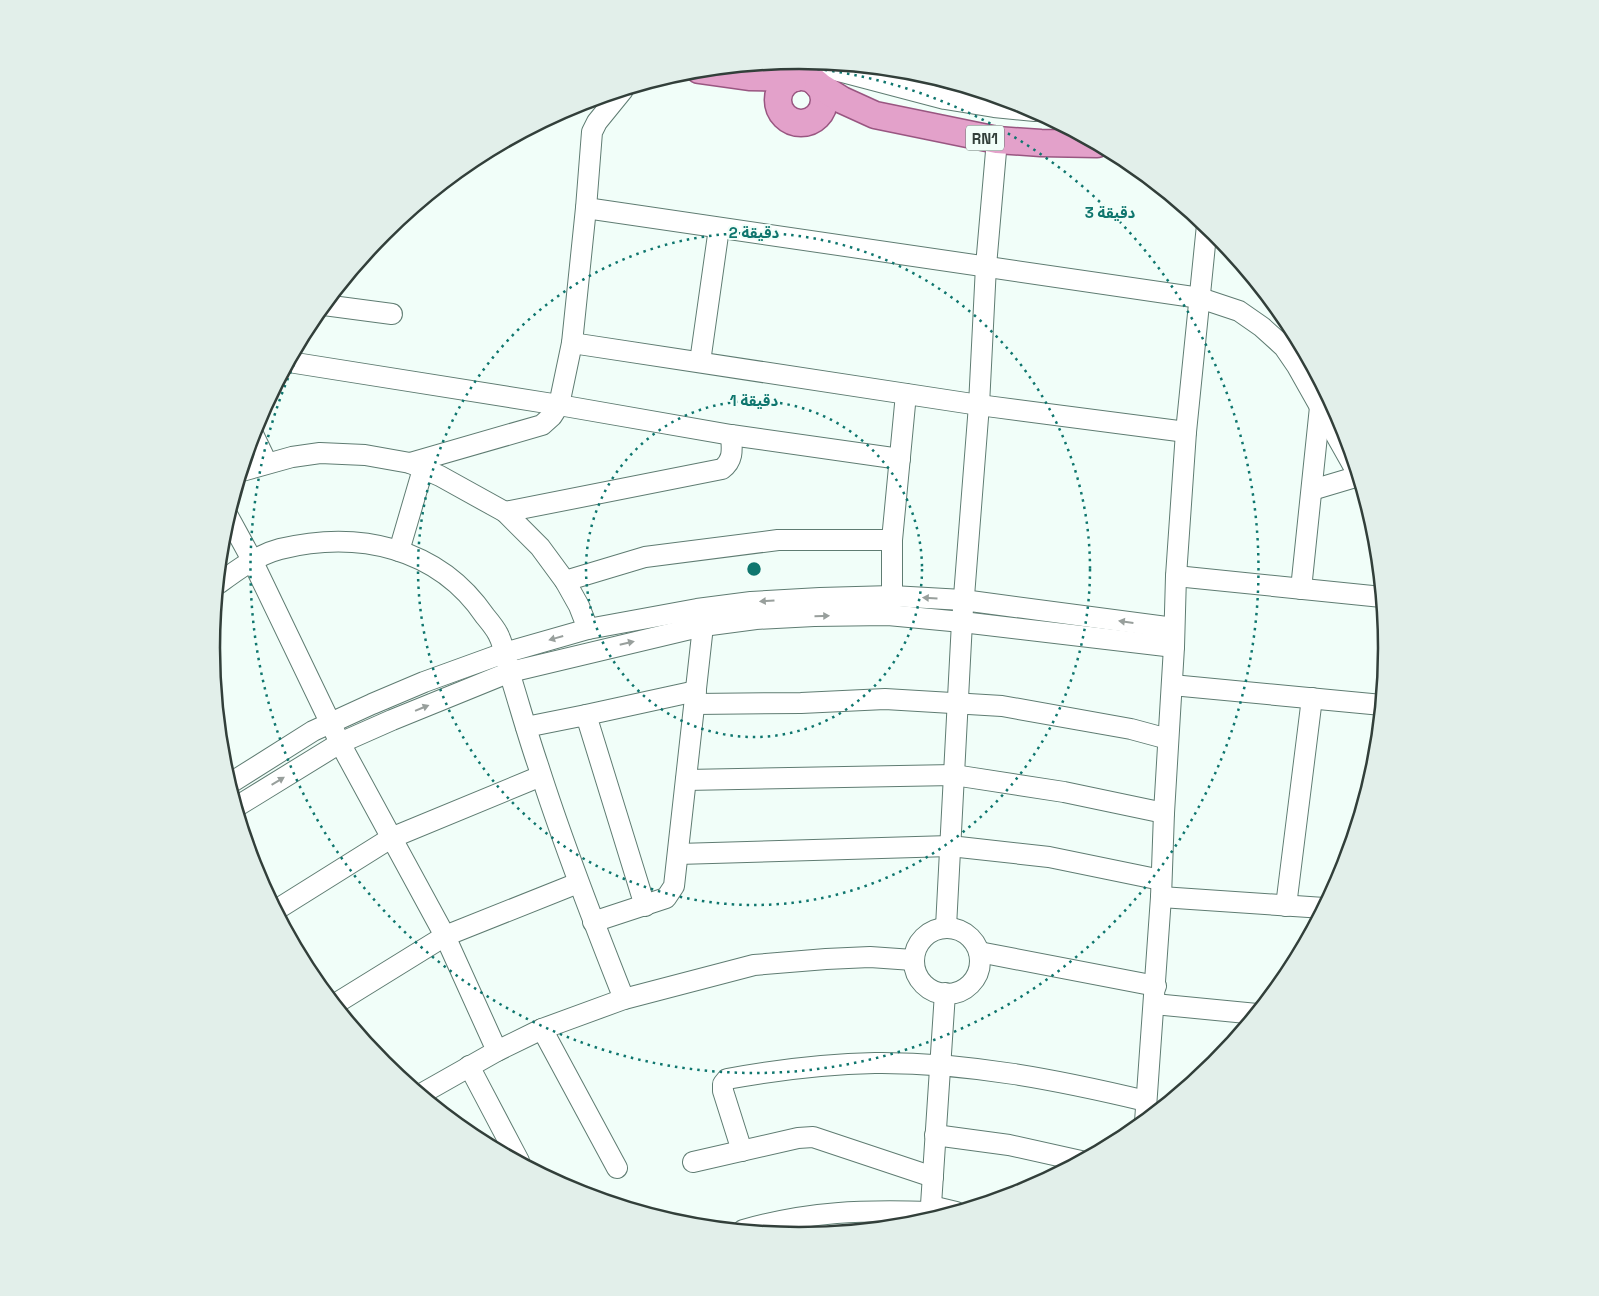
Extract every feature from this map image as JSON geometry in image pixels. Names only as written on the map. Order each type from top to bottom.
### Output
[{"type":"main road","name":"RN1","points":[[725,74],[749,77],[807,71],[842,100],[875,115],[997,140],[1085,144]]},
{"type":"main road","points":[[779,107],[780,89],[789,80],[807,71],[824,100],[823,107],[814,119]]},
{"type":"main road","name":"RN1","points":[[715,75],[745,88],[779,107],[782,114],[793,122],[875,115]]},
{"type":"street","points":[[807,71],[936,98],[1009,108]]},
{"type":"street","points":[[416,466],[542,425],[552,416],[559,404],[572,343],[586,208],[590,139],[597,122],[617,98]]},
{"type":"street","points":[[946,927],[962,622],[979,404],[986,266],[997,140]]},
{"type":"street","points":[[586,208],[1200,298],[1239,312],[1262,327],[1284,347],[1343,447]]},
{"type":"street","points":[[700,362],[719,228]]},
{"type":"street","points":[[1145,1113],[1155,995],[1176,576],[1186,432],[1206,235]]},
{"type":"street","points":[[332,306],[392,314]]},
{"type":"street","points":[[572,343],[906,394],[1186,432]]},
{"type":"street","points":[[295,363],[559,404],[731,435],[900,459]]},
{"type":"street","points":[[892,596],[892,540],[906,394]]},
{"type":"street","points":[[1301,589],[1320,407]]},
{"type":"street","points":[[506,512],[722,469],[731,459],[731,435]]},
{"type":"street","points":[[257,444],[266,463]]},
{"type":"street","points":[[249,469],[292,457],[320,453],[365,455],[416,466],[468,490],[506,512],[540,547],[565,581],[579,606],[588,629]]},
{"type":"street","points":[[399,551],[416,466]]},
{"type":"street","points":[[1312,490],[1353,478]]},
{"type":"street","points":[[233,526],[252,560],[340,743],[445,936],[497,1051]]},
{"type":"street","points":[[565,581],[645,557],[778,540],[892,540]]},
{"type":"street","points":[[224,580],[252,560],[279,549],[322,542],[363,543],[399,551],[426,561],[459,584],[476,603],[498,634],[541,776],[578,883],[624,999]]},
{"type":"street","points":[[1176,576],[1377,596]]},
{"type":"street","points":[[242,804],[340,743],[392,720],[507,663],[588,629],[697,609],[751,602],[820,598],[892,596],[964,600],[1174,638]]},
{"type":"street","points":[[236,780],[312,731],[424,682],[507,663],[703,626],[814,616],[888,615],[1174,638]]},
{"type":"street","points":[[593,922],[666,898],[670,894],[676,878],[703,626]]},
{"type":"street","points":[[1172,685],[1376,704]]},
{"type":"street","points":[[526,727],[695,697],[801,703],[884,699],[1002,706],[1131,728],[1168,739]]},
{"type":"street","points":[[1286,906],[1312,698]]},
{"type":"street","points":[[586,715],[645,906]]},
{"type":"street","points":[[686,780],[954,775],[1064,792],[1164,813]]},
{"type":"street","points":[[281,907],[391,838],[541,776]]},
{"type":"street","points":[[678,854],[950,846],[1049,857],[1161,889],[1286,906],[1317,908]]},
{"type":"street","points":[[340,1001],[445,936],[578,883]]},
{"type":"street","points":[[946,927],[957,929],[967,934],[979,952],[980,963],[977,974],[971,983],[962,990],[945,994],[932,990],[918,978],[914,969],[915,950],[927,934],[936,929],[946,927]]},
{"type":"street","points":[[979,952],[1155,995],[1249,1013]]},
{"type":"street","points":[[426,1091],[497,1051],[542,1029],[624,999],[754,966],[861,958],[913,960]]},
{"type":"street","points":[[931,1212],[945,994]]},
{"type":"street","points":[[542,1029],[617,1168]]},
{"type":"street","points":[[742,1151],[722,1088],[723,1084],[727,1079],[784,1069],[876,1063],[940,1065],[1046,1079],[1146,1101]]},
{"type":"street","points":[[469,1066],[515,1152]]},
{"type":"street","points":[[935,1135],[1009,1145],[1072,1159]]},
{"type":"street","points":[[693,1162],[798,1138],[813,1137],[933,1177]]},
{"type":"street","points":[[760,1226],[836,1212],[864,1210],[927,1213]]}]
